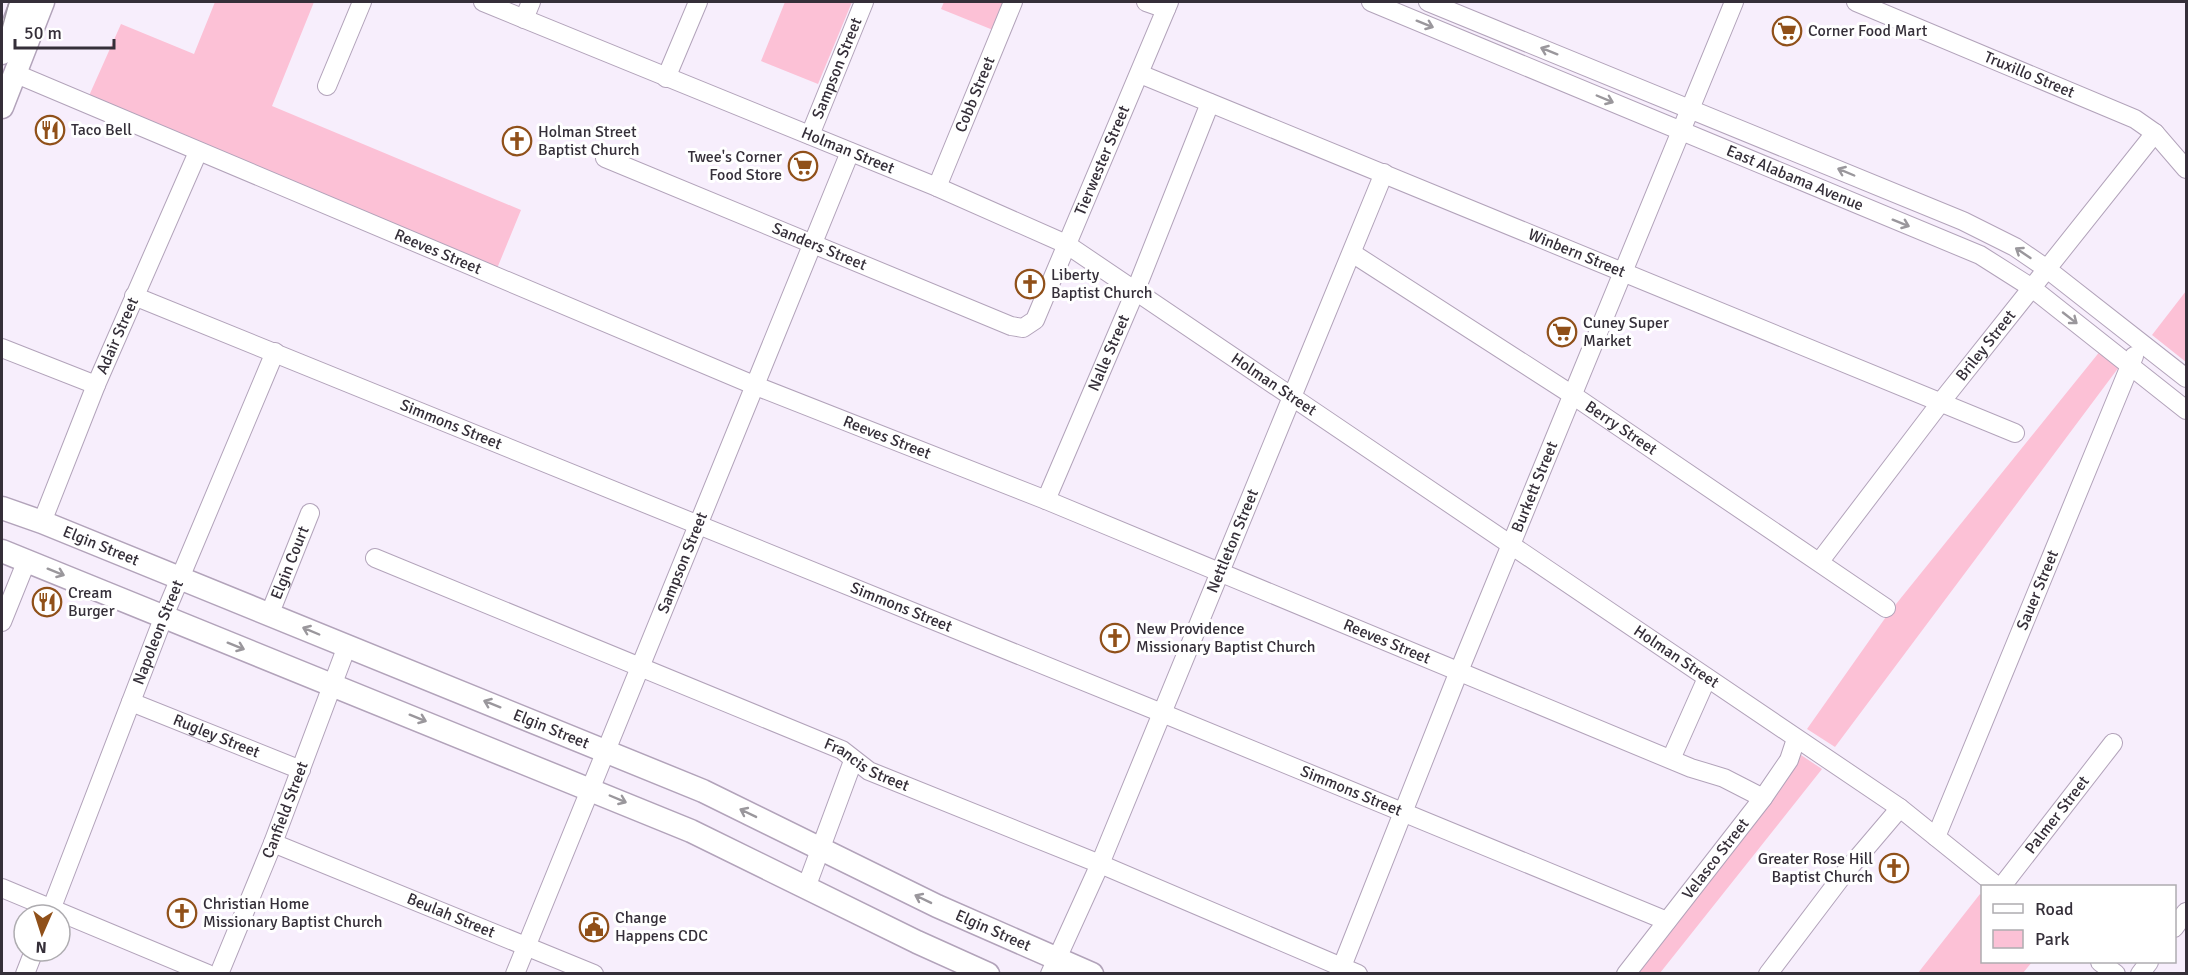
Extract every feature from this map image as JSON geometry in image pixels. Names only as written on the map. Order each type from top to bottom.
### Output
[{"type":"main road","points":[[2,53],[22,2]]},
{"type":"main road","points":[[2,107],[43,2]]},
{"type":"main road","name":"Elgin Street","points":[[2,508],[270,613],[703,791],[1053,966],[1092,974]]},
{"type":"main road","points":[[2,550],[591,788],[691,831],[807,885],[917,942],[988,974]]},
{"type":"street","points":[[327,86],[362,2]]},
{"type":"street","name":"Holman Street","points":[[483,2],[528,10],[666,78],[937,187],[1066,244],[1900,808],[1996,885]]},
{"type":"street","points":[[666,78],[698,2]]},
{"type":"street","name":"Sampson Street","points":[[810,135],[864,2]]},
{"type":"street","name":"Cobb Street","points":[[937,187],[1013,2]]},
{"type":"street","points":[[1146,2],[1167,5]]},
{"type":"street","name":"East Alabama Avenue","points":[[1371,2],[1980,255],[2032,288],[2187,410]]},
{"type":"street","name":"East Alabama Avenue","points":[[1428,2],[1692,108],[1963,221],[2015,247],[2047,269],[2187,378]]},
{"type":"street","name":"Burkett Street","points":[[1346,971],[1402,812],[1734,2]]},
{"type":"street","name":"Truxillo Street","points":[[1856,2],[2135,119],[2155,134],[2187,170]]},
{"type":"street","name":"Tierwester Street","points":[[1035,320],[1066,244],[1078,224],[1167,5]]},
{"type":"street","name":"Reeves Street","points":[[14,73],[756,386],[1046,500],[1671,759],[1724,778],[1763,798]]},
{"type":"street","name":"Winbern Street","points":[[1140,74],[2015,433]]},
{"type":"street","name":"Nalle Street","points":[[1046,500],[1135,292],[1210,103]]},
{"type":"street","name":"Briley Street","points":[[1820,561],[1941,402],[2155,134]]},
{"type":"street","name":"Adair Street","points":[[42,522],[96,385],[198,152]]},
{"type":"street","name":"Sampson Street","points":[[515,974],[850,152]]},
{"type":"street","name":"Sanders Street","points":[[605,158],[1011,326],[1023,328],[1035,320]]},
{"type":"street","name":"Nettleton Street","points":[[1053,966],[1100,864],[1384,173]]},
{"type":"street","points":[[1861,206],[1871,182]]},
{"type":"street","name":"Berry Street","points":[[1352,253],[1574,396],[1886,608]]},
{"type":"street","name":"Simmons Street","points":[[134,296],[1667,921]]},
{"type":"street","name":"Sauer Street","points":[[1936,837],[2129,365],[2142,343]]},
{"type":"street","points":[[2,348],[96,385]]},
{"type":"street","name":"Napoleon Street","points":[[53,903],[164,616],[275,352]]},
{"type":"street","name":"Elgin Court","points":[[270,613],[310,513]]},
{"type":"street","name":"Francis Street","points":[[375,558],[842,750],[853,761],[869,771],[1100,864],[1346,971]]},
{"type":"street","points":[[2,622],[27,560]]},
{"type":"street","name":"Canfield Street","points":[[219,974],[273,843],[347,646]]},
{"type":"street","points":[[1671,759],[1707,678]]},
{"type":"street","name":"Rugley Street","points":[[130,702],[301,770]]},
{"type":"street","name":"Velasco Street","points":[[1626,974],[1763,798],[1789,760],[1797,739]]},
{"type":"street","name":"Palmer Street","points":[[2003,885],[2113,743]]},
{"type":"street","points":[[807,885],[853,761]]},
{"type":"street","points":[[1768,974],[1843,875],[1900,808]]},
{"type":"street","name":"Beulah Street","points":[[273,843],[594,974]]},
{"type":"street","points":[[2,888],[32,903]]},
{"type":"street","points":[[2176,927],[2187,912]]},
{"type":"street","points":[[72,921],[208,974]]},
{"type":"street","points":[[2101,963],[2116,974]]},
{"type":"green space","points":[[215,2],[314,2],[272,106],[521,210],[496,271],[88,98],[121,24],[194,54]]},
{"type":"green space","points":[[785,2],[852,2],[818,84],[761,61]]},
{"type":"green space","points":[[944,2],[1005,2],[993,30],[941,9]]},
{"type":"green space","points":[[2186,291],[2186,362],[2152,335]]},
{"type":"green space","points":[[2101,350],[2119,367],[1835,747],[1807,729],[1888,614]]},
{"type":"green space","points":[[1801,755],[1822,769],[1660,973],[1633,974]]},
{"type":"green space","points":[[1980,894],[1981,963],[2031,963],[2023,973],[1918,973]]},
{"type":"tram line","points":[[2,28],[9,2]]},
{"type":"place","name":"Corner Food Mart","points":[[1787,31]]},
{"type":"place","name":"Taco Bell","points":[[50,130]]},
{"type":"place","name":"Holman Street Baptist Church","points":[[517,141]]},
{"type":"place","name":"Twee's Corner Food Store","points":[[803,166]]},
{"type":"place","name":"Liberty Baptist Church","points":[[1030,284]]},
{"type":"place","name":"Cuney Super Market","points":[[1562,332]]},
{"type":"place","name":"Cream Burger","points":[[47,602]]},
{"type":"place","name":"New Providence Missionary Baptist Church","points":[[1115,638]]},
{"type":"place","name":"Greater Rose Hill Baptist Church","points":[[1894,868]]},
{"type":"place","name":"Christian Home Missionary Baptist Church","points":[[182,913]]},
{"type":"place","name":"Change Happens CDC","points":[[594,927]]}]
